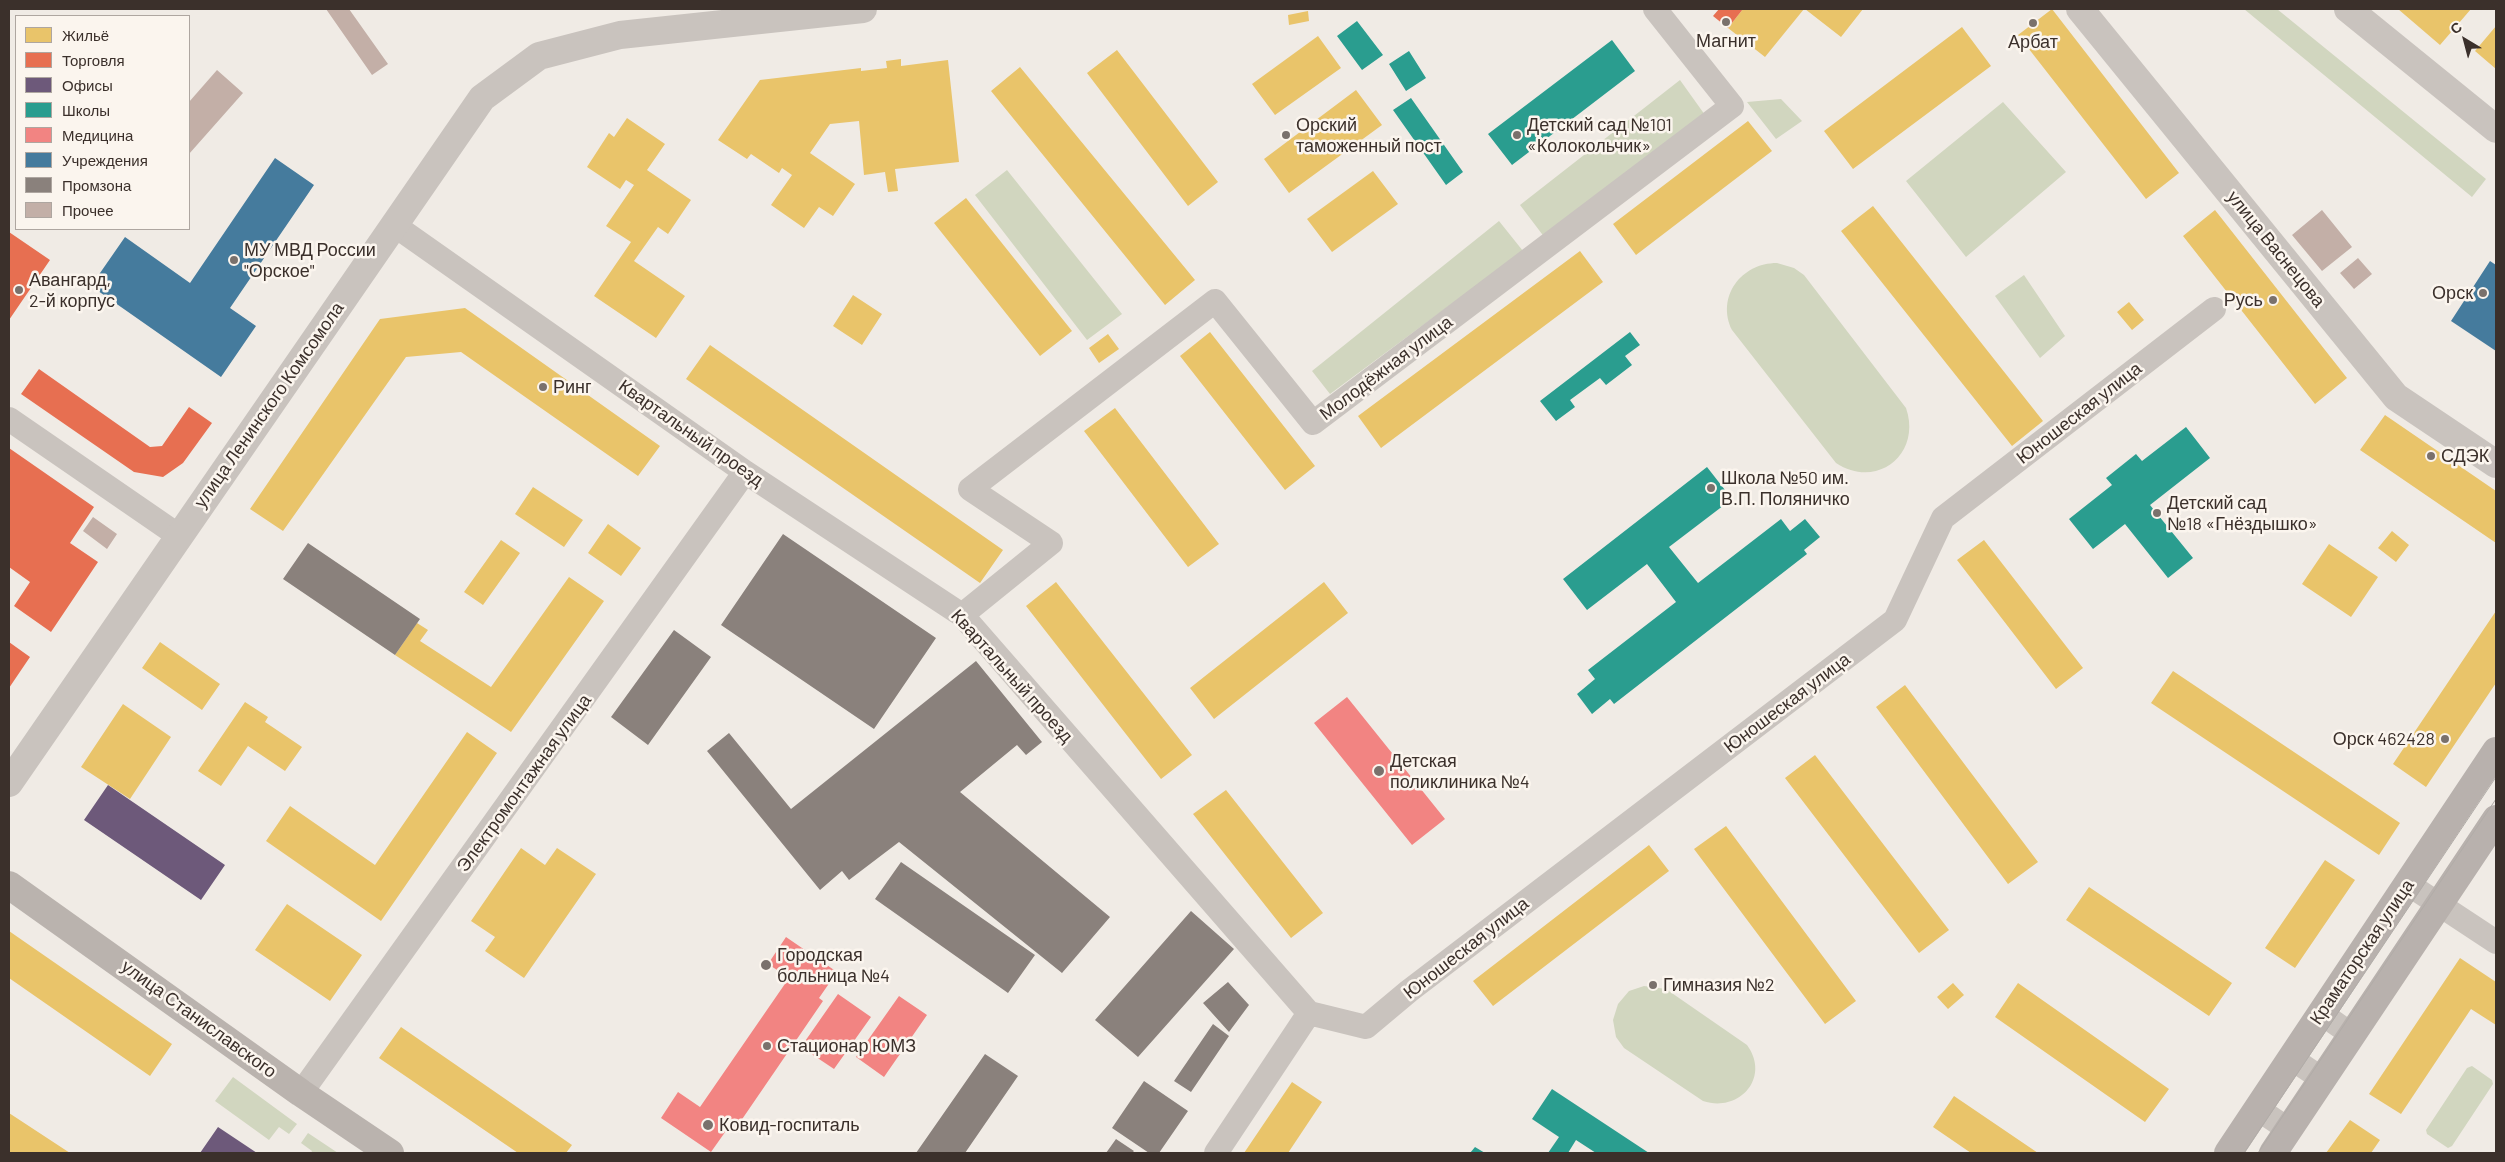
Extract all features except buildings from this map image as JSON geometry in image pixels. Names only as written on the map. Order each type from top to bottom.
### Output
[{"type":"main road","name":"Краматорская улица","points":[[2228,1153],[2496,751]]},
{"type":"main road","points":[[2273,1153],[2496,819]]},
{"type":"main road","name":"улица Станиславского","points":[[9,885],[301,1093],[390,1153]]},
{"type":"street","name":"улица Ленинского Комсомола","points":[[9,783],[482,98],[539,56],[620,35],[863,9]]},
{"type":"street","name":"Молодёжная улица","points":[[962,615],[1051,543],[970,489],[1216,301],[1313,423],[1732,106],[1655,9]]},
{"type":"street","name":"улица Васнецова","points":[[2080,9],[2396,398],[2496,464]]},
{"type":"street","points":[[2348,9],[2496,129]]},
{"type":"street","name":"Квартальный проезд","points":[[394,225],[745,472],[962,615],[1309,1013]]},
{"type":"street","name":"Юношеская улица","points":[[1309,1013],[1366,1026],[1409,991],[1896,620],[1943,518],[2214,309]]},
{"type":"street","points":[[9,419],[179,536]]},
{"type":"street","name":"Электромонтажная улица","points":[[301,1093],[745,472]]},
{"type":"street","points":[[2408,884],[2496,942]]},
{"type":"street","points":[[1216,1153],[1309,1013]]},
{"type":"street","points":[[2321,1013],[2352,1035]]},
{"type":"street","points":[[2291,1058],[2322,1079]]},
{"type":"street","points":[[2258,1109],[2288,1130]]},
{"type":"green space","points":[[2244,9],[2277,9],[2486,179],[2472,197]]},
{"type":"green space","points":[[1680,80],[1705,115],[1545,238],[1520,205]]},
{"type":"green space","points":[[1781,99],[1802,121],[1776,139],[1747,102]]},
{"type":"green space","points":[[2003,102],[2066,172],[1966,257],[1906,181]]},
{"type":"green space","points":[[1007,170],[1122,314],[1087,340],[975,195]]},
{"type":"green space","points":[[1499,221],[1523,251],[1330,394],[1312,371]]},
{"type":"green space","points":[[1777,263],[1794,268],[1804,275],[1906,408],[1909,425],[1908,440],[1902,453],[1892,463],[1880,470],[1866,472],[1851,470],[1836,463],[1732,330],[1727,306],[1735,284],[1743,275],[1753,269]]},
{"type":"green space","points":[[2024,275],[2065,336],[2040,358],[1995,296]]},
{"type":"green space","points":[[1644,986],[1666,989],[1747,1045],[1753,1057],[1755,1069],[1753,1080],[1748,1090],[1728,1102],[1703,1101],[1624,1048],[1616,1037],[1613,1020],[1618,1004],[1629,991]]},
{"type":"green space","points":[[2472,1066],[2492,1080],[2493,1084],[2452,1146],[2448,1148],[2427,1134],[2426,1130],[2467,1068]]},
{"type":"green space","points":[[233,1077],[297,1124],[289,1134],[279,1127],[269,1140],[215,1101]]},
{"type":"green space","points":[[308,1133],[338,1153],[311,1153],[312,1151],[301,1143]]},
{"type":"tram line","points":[[2244,1153],[2496,777]]},
{"type":"tram line","points":[[2258,1153],[2496,799]]},
{"type":"place","name":"Магнит","points":[[1726,22]]},
{"type":"place","name":"Арбат","points":[[2033,23]]},
{"type":"place","name":"Орский таможенный пост","points":[[1286,135]]},
{"type":"place","name":"Детский сад №101 «Колокольчик»","points":[[1517,135]]},
{"type":"place","name":"МУ МВД России \"Орское\"","points":[[234,260]]},
{"type":"place","name":"Авангард, 2-й корпус","points":[[19,290]]},
{"type":"place","name":"Орск","points":[[2483,293]]},
{"type":"place","name":"Русь","points":[[2273,300]]},
{"type":"place","name":"Ринг","points":[[543,387]]},
{"type":"place","name":"СДЭК","points":[[2431,456]]},
{"type":"place","name":"Школа №50 им. В.П. Поляничко","points":[[1711,488]]},
{"type":"place","name":"Детский сад №18 «Гнёздышко»","points":[[2157,513]]},
{"type":"place","name":"Орск 462428","points":[[2445,739]]},
{"type":"place","name":"Детская поликлиника №4","points":[[1379,771]]},
{"type":"place","name":"Городская больница №4","points":[[766,965]]},
{"type":"place","name":"Гимназия №2","points":[[1653,985]]},
{"type":"place","name":"Стационар ЮМЗ","points":[[767,1046]]},
{"type":"place","name":"Ковид-госпиталь","points":[[708,1125]]}]
